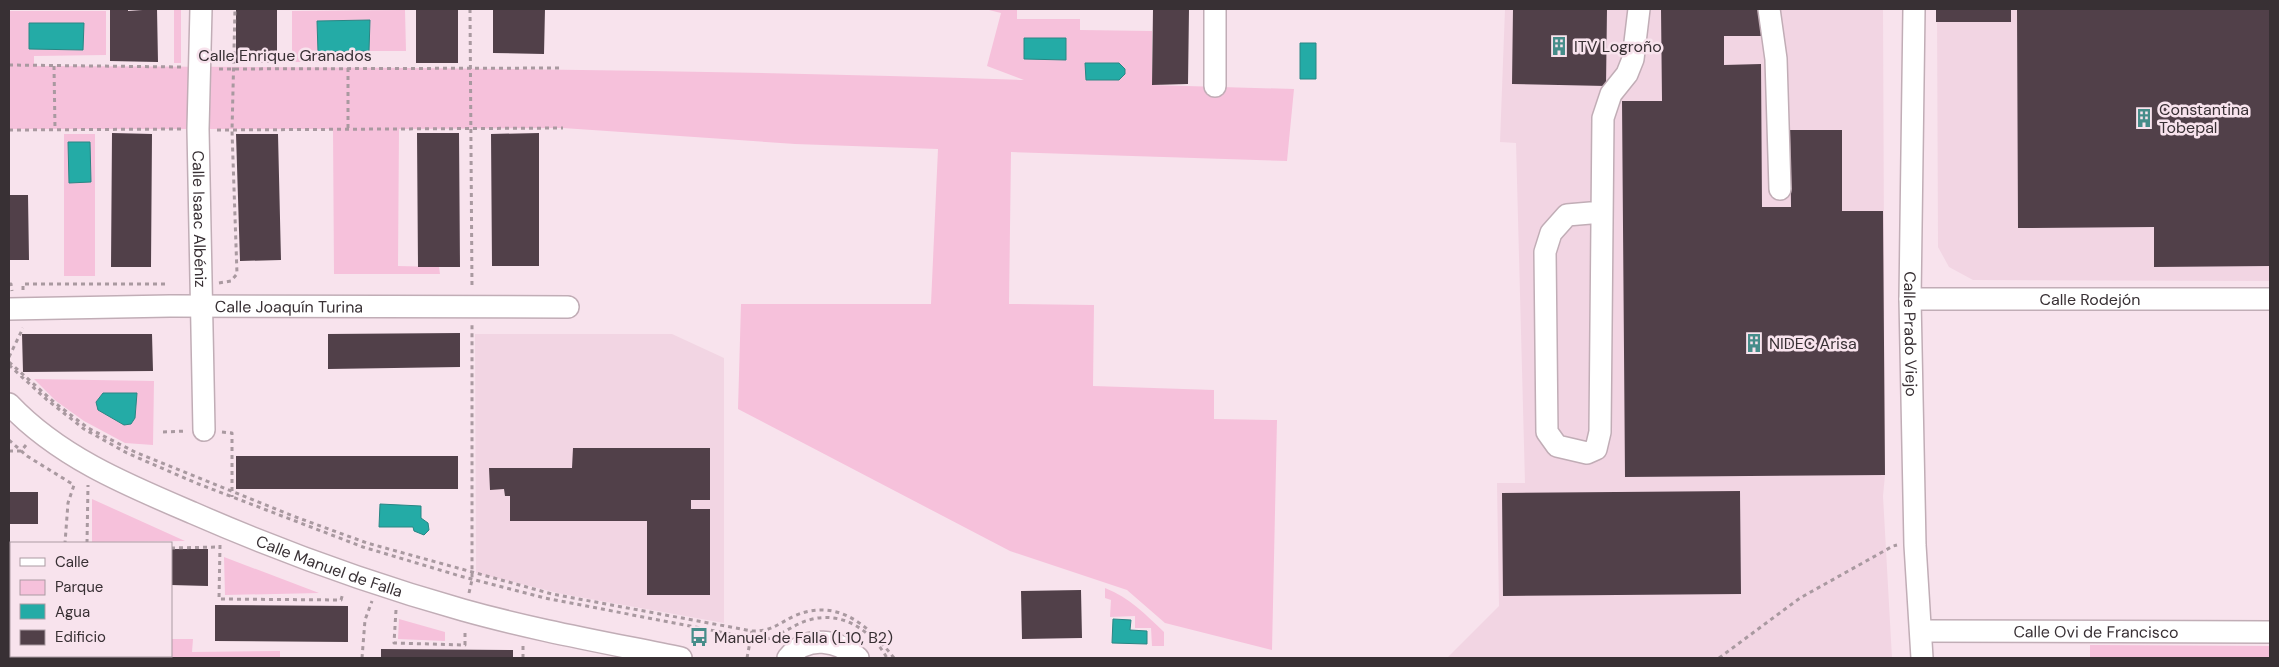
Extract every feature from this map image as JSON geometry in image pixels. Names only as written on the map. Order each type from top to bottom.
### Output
[{"type":"street","name":"Calle Isaac Albéniz","points":[[201,9],[198,67],[198,129],[204,430]]},
{"type":"street","points":[[1215,86],[1216,9]]},
{"type":"street","points":[[1602,212],[1567,215],[1551,233],[1545,252],[1547,432],[1557,446],[1587,453],[1596,449],[1600,432],[1603,118],[1611,94],[1627,74],[1633,59],[1639,9]]},
{"type":"street","points":[[1769,9],[1776,59],[1780,190]]},
{"type":"street","name":"Calle Prado Viejo","points":[[1914,9],[1910,299],[1915,545],[1922,658]]},
{"type":"street","name":"Calle Rodejón","points":[[1910,299],[2270,299]]},
{"type":"street","name":"Calle Joaquín Turina","points":[[9,309],[202,306],[568,306]]},
{"type":"street","name":"Calle Manuel de Falla","points":[[9,404],[38,432],[88,465],[138,490],[229,529],[349,574],[464,610],[681,658]]},
{"type":"street","name":"Calle Ovi de Francisco","points":[[1921,631],[2270,632]]},
{"type":"street","points":[[788,658],[804,646],[819,642],[834,643],[847,649],[858,658]]},
{"type":"path","points":[[214,283],[231,281],[236,274],[232,131],[234,9]]},
{"type":"path","name":"Calle Enrique Granados","points":[[9,65],[198,67],[234,70],[562,68]]},
{"type":"path","points":[[54,66],[55,129]]},
{"type":"path","points":[[348,68],[348,128]]},
{"type":"path","points":[[9,130],[198,129],[232,131],[348,128],[472,130],[563,128]]},
{"type":"path","points":[[23,284],[172,284]]},
{"type":"path","points":[[9,363],[46,399],[84,428],[127,453],[196,483],[363,547],[460,576],[545,598],[750,638],[769,639],[810,619],[844,621],[859,626],[872,636],[887,658]]},
{"type":"path","points":[[9,363],[55,403],[88,428],[135,452],[293,516],[367,543],[552,594],[752,631],[747,658]]},
{"type":"path","points":[[9,440],[43,466],[73,483],[74,488],[68,503],[65,542]]},
{"type":"path","points":[[87,542],[88,465]]},
{"type":"path","points":[[229,529],[219,547],[219,599],[341,600],[349,574]]},
{"type":"path","points":[[1719,658],[1800,598],[1893,546],[1915,545]]},
{"type":"path","points":[[172,548],[219,547]]},
{"type":"path","points":[[388,587],[394,643],[465,645],[464,610]]},
{"type":"path","points":[[362,658],[364,620],[388,587]]},
{"type":"shaded area","points":[[1505,9],[1883,9],[1885,475],[1883,496],[1892,658],[1447,658],[1499,606],[1497,483],[1525,483],[1516,143],[1500,142]]},
{"type":"shaded area","name":"Constantina Tobepal","points":[[1937,9],[2270,9],[2270,281],[1973,280],[1949,267],[1938,247]]},
{"type":"shaded area","points":[[475,334],[672,334],[724,358],[724,623],[562,594],[476,573]]},
{"type":"green space","points":[[174,9],[181,9],[181,63],[174,63]]},
{"type":"green space","points":[[985,9],[1017,9],[1017,19],[1080,19],[1080,30],[1152,31],[1152,85],[1294,89],[1287,161],[1011,152],[1009,304],[1094,305],[1093,386],[1214,390],[1214,419],[1277,420],[1272,650],[1165,623],[1127,590],[1010,551],[738,409],[741,304],[931,304],[938,149],[795,144],[563,128],[399,129],[398,266],[439,267],[440,274],[334,274],[333,129],[9,129],[9,11],[106,11],[106,55],[34,56],[34,66],[653,71],[1024,80],[987,66],[1001,13]]},
{"type":"green space","points":[[405,10],[406,51],[370,51],[370,62],[292,62],[292,11]]},
{"type":"green space","points":[[64,134],[95,134],[95,276],[64,276]]},
{"type":"green space","points":[[34,379],[154,381],[153,445],[125,443],[84,421],[56,401]]},
{"type":"green space","points":[[92,499],[185,541],[92,542]]},
{"type":"green space","points":[[224,557],[319,593],[225,595]]},
{"type":"green space","points":[[1105,588],[1130,602],[1164,632],[1164,646],[1152,646],[1151,628],[1135,628],[1135,616],[1110,617],[1111,600],[1105,598]]},
{"type":"green space","points":[[399,619],[445,632],[445,641],[398,639]]},
{"type":"green space","points":[[172,639],[193,639],[192,652],[280,651],[280,658],[158,658],[172,657]]},
{"type":"green space","points":[[2090,645],[2270,646],[2270,658],[2090,658]]},
{"type":"water","points":[[370,20],[369,51],[318,52],[317,21]]},
{"type":"water","points":[[29,23],[84,23],[83,50],[29,49]]},
{"type":"water","points":[[1024,38],[1066,38],[1066,60],[1024,59]]},
{"type":"water","points":[[1300,43],[1316,43],[1316,79],[1300,79]]},
{"type":"water","points":[[1085,63],[1119,63],[1125,69],[1125,74],[1119,80],[1086,80]]},
{"type":"water","points":[[68,142],[90,142],[91,182],[69,183]]},
{"type":"water","points":[[103,393],[137,393],[135,418],[131,424],[124,425],[98,410],[96,402]]},
{"type":"water","points":[[380,504],[421,506],[421,518],[428,523],[429,530],[424,535],[414,531],[413,527],[379,527]]},
{"type":"water","points":[[1113,619],[1131,620],[1130,630],[1147,631],[1147,644],[1112,643]]},
{"type":"building","points":[[110,9],[128,9],[128,11],[157,9],[158,62],[110,61]]},
{"type":"building","points":[[236,9],[277,9],[277,63],[236,63]]},
{"type":"building","points":[[416,9],[458,9],[458,63],[416,63]]},
{"type":"building","points":[[493,9],[545,9],[544,54],[493,53]]},
{"type":"building","points":[[1153,9],[1189,9],[1188,84],[1152,85]]},
{"type":"building","name":"ITV Logroño","points":[[1513,9],[1607,9],[1606,86],[1512,84]]},
{"type":"building","name":"NIDEC Arisa","points":[[1661,9],[1761,9],[1761,36],[1724,36],[1724,65],[1761,64],[1762,207],[1791,207],[1790,130],[1842,130],[1842,211],[1883,211],[1885,475],[1625,477],[1622,101],[1662,101]]},
{"type":"building","points":[[1936,9],[2011,9],[2011,22],[1936,22]]},
{"type":"building","name":"Constantina Tobepal","points":[[2017,9],[2270,9],[2270,266],[2154,267],[2154,227],[2018,228]]},
{"type":"building","points":[[112,133],[152,134],[151,267],[111,267]]},
{"type":"building","points":[[417,133],[459,133],[460,267],[418,267]]},
{"type":"building","points":[[539,133],[539,266],[492,266],[491,134]]},
{"type":"building","points":[[236,134],[278,134],[281,260],[240,261]]},
{"type":"building","points":[[9,195],[28,195],[29,260],[9,260]]},
{"type":"building","points":[[460,333],[460,367],[328,369],[328,334]]},
{"type":"building","points":[[22,334],[152,334],[153,371],[23,372]]},
{"type":"building","points":[[573,448],[710,448],[710,500],[691,500],[691,509],[710,509],[710,595],[647,595],[647,521],[510,521],[510,496],[505,496],[504,489],[490,490],[489,468],[572,468]]},
{"type":"building","points":[[236,456],[458,456],[458,489],[236,489]]},
{"type":"building","points":[[1740,491],[1741,594],[1503,596],[1502,493]]},
{"type":"building","points":[[9,492],[38,492],[38,524],[9,524]]},
{"type":"building","points":[[172,549],[208,549],[208,586],[172,585]]},
{"type":"building","points":[[9,590],[10,590],[10,646]]},
{"type":"building","points":[[1081,590],[1082,638],[1022,639],[1021,591]]},
{"type":"building","points":[[215,605],[348,606],[348,642],[215,641]]},
{"type":"building","points":[[381,649],[513,650],[513,658],[381,658]]},
{"type":"building","points":[[84,657],[141,657],[141,658]]},
{"type":"place","name":"ITV Logroño","points":[[1559,46]]},
{"type":"place","name":"Constantina Tobepal","points":[[2144,118]]},
{"type":"place","name":"NIDEC Arisa","points":[[1754,343]]},
{"type":"place","name":"Manuel de Falla (L10, B2)","points":[[699,637]]}]
